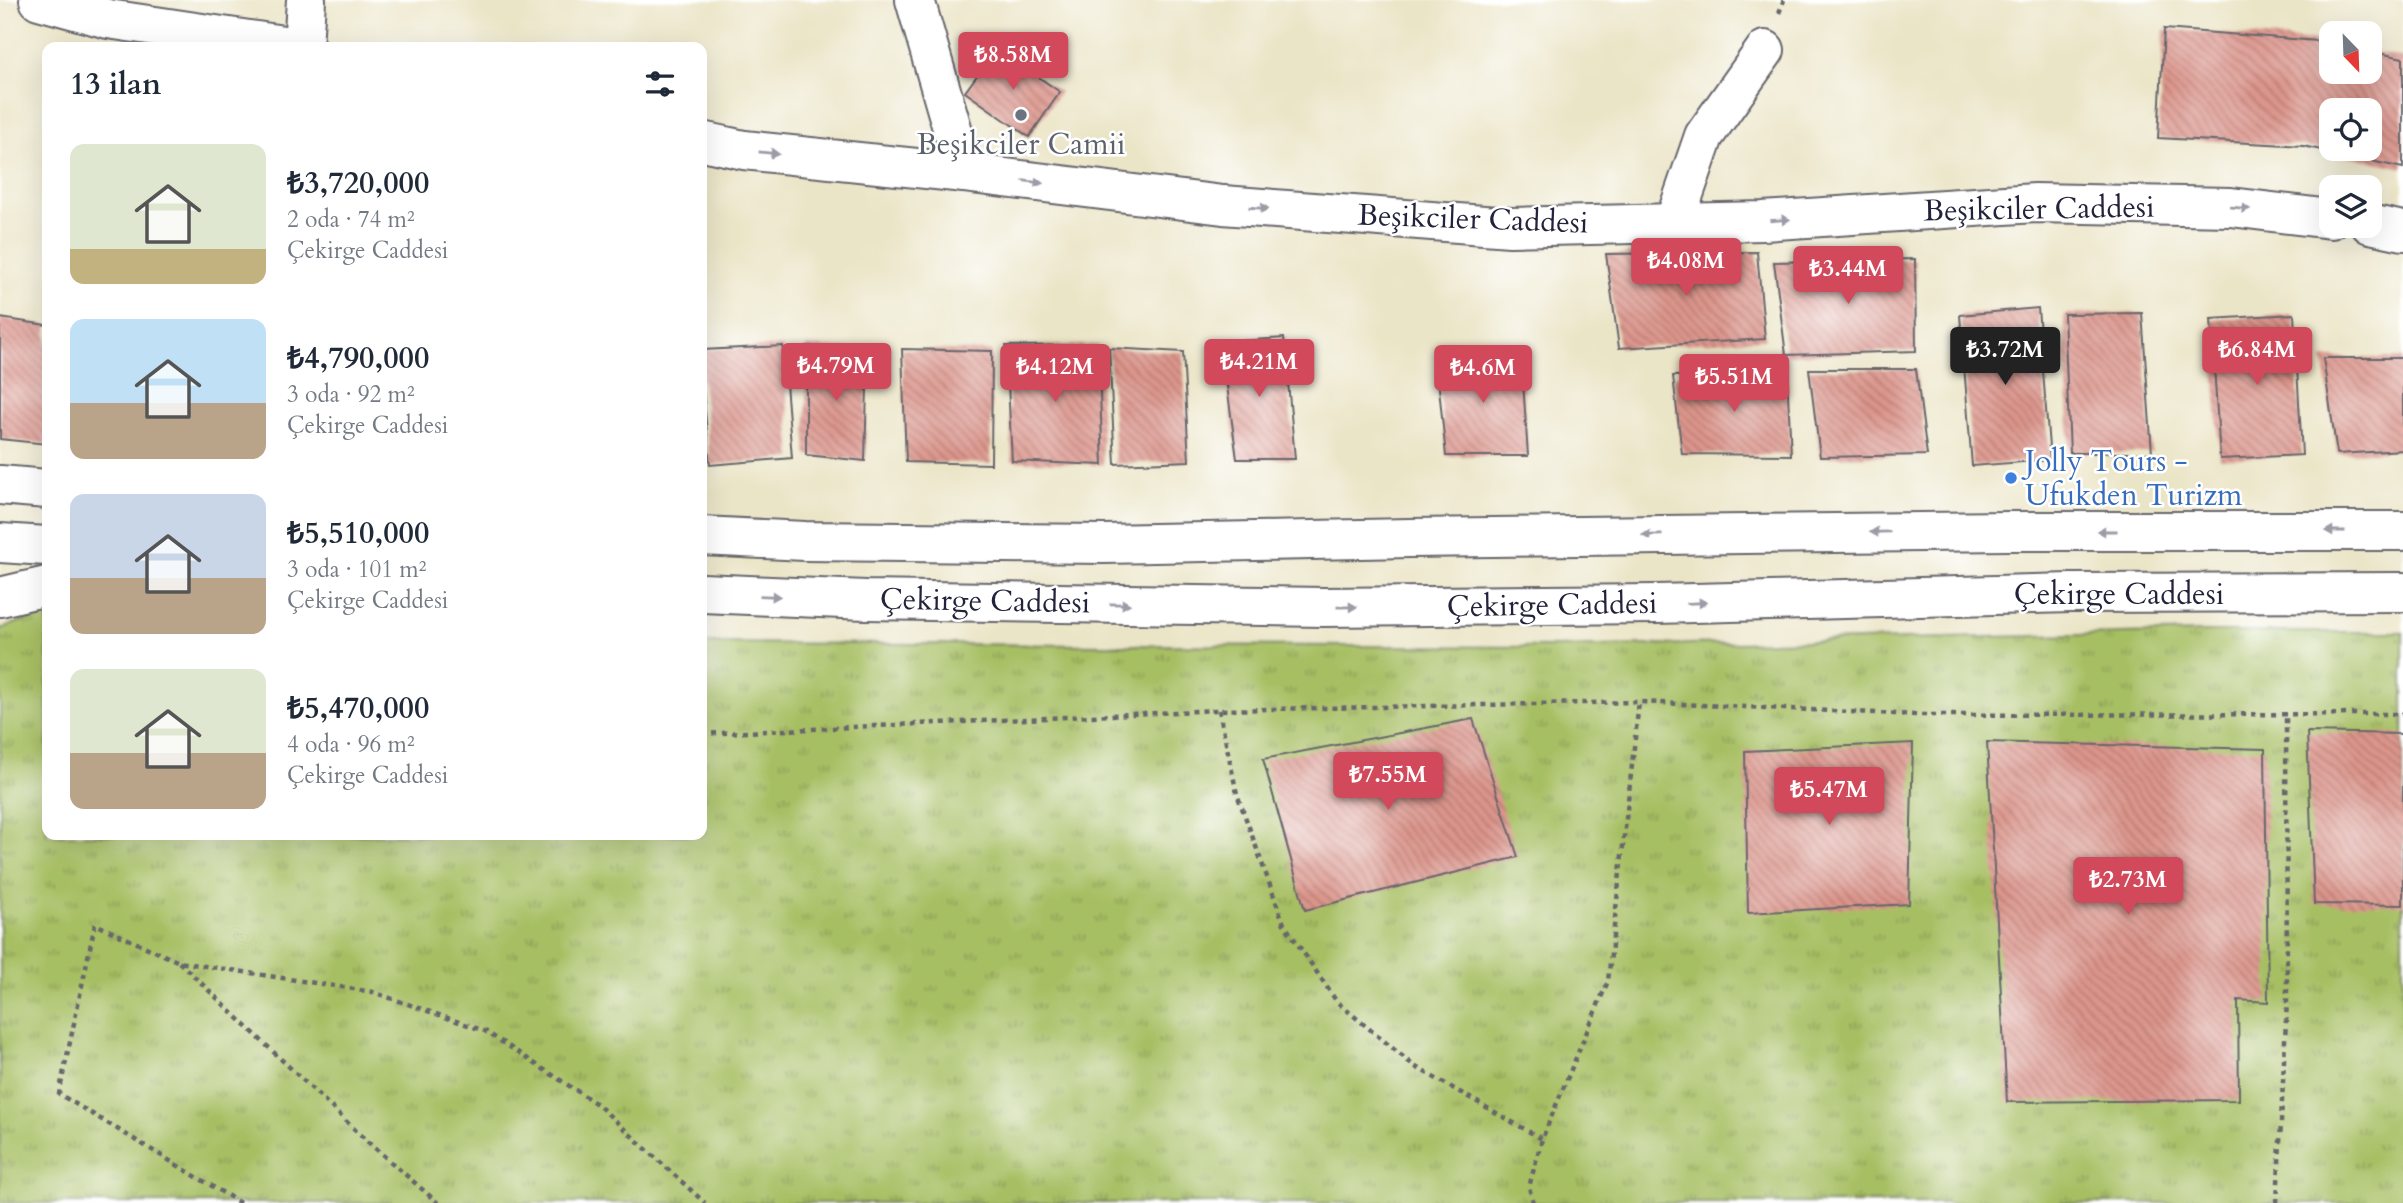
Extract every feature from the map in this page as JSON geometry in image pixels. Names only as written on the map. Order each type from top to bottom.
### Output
[{"type":"main road","points":[[39,0],[108,19],[263,42]]},
{"type":"main road","points":[[303,42],[306,0]]},
{"type":"main road","points":[[915,0],[965,173]]},
{"type":"main road","points":[[1674,223],[1704,136],[1765,50]]},
{"type":"main road","name":"Beşikciler Caddesi","points":[[707,142],[744,150],[965,173],[1223,205],[1510,227],[1763,221],[2035,203],[2231,207],[2319,218]]},
{"type":"main road","points":[[2382,227],[2403,231]]},
{"type":"main road","points":[[0,485],[42,489]]},
{"type":"main road","name":"Çekirge Caddesi","points":[[707,536],[805,541],[1104,544],[2008,531],[2403,531]]},
{"type":"main road","points":[[0,543],[42,546]]},
{"type":"main road","points":[[0,597],[42,587]]},
{"type":"main road","name":"Çekirge Caddesi","points":[[707,593],[866,600],[1337,607],[1657,604],[2071,593],[2403,593]]},
{"type":"path","points":[[1533,1203],[1529,1187],[1542,1139],[1608,981],[1639,702]]},
{"type":"path","points":[[707,734],[1219,710],[1639,702],[1917,715],[2403,714]]},
{"type":"path","points":[[1219,710],[1237,794],[1284,924],[1337,1002],[1414,1066],[1542,1139]]},
{"type":"path","points":[[2285,1203],[2278,1202],[2287,1000],[2286,715]]},
{"type":"path","points":[[240,1203],[59,1094],[95,924],[179,962],[373,992],[485,1031],[597,1104],[705,1203]]},
{"type":"path","points":[[179,962],[368,1142],[438,1203]]},
{"type":"green space","points":[[42,614],[42,840],[707,840],[707,643],[1557,647],[2205,632],[2403,632],[2403,1203],[0,1203],[0,629]]},
{"type":"building","points":[[2164,29],[2319,41],[2319,84],[2382,84],[2382,54],[2403,58],[2403,168],[2371,161],[2382,161],[2382,98],[2319,98],[2319,150],[2303,146],[2158,138]]},
{"type":"building","name":"Beşikciler Camii","points":[[997,48],[1060,92],[1029,137],[965,92]]},
{"type":"building","points":[[1757,252],[1765,339],[1619,348],[1606,254]]},
{"type":"building","points":[[1915,259],[1916,351],[1786,355],[1774,262]]},
{"type":"building","points":[[2038,308],[2050,460],[1972,466],[1960,315]]},
{"type":"building","points":[[2142,313],[2152,453],[2070,453],[2064,314]]},
{"type":"building","points":[[2294,314],[2302,455],[2220,459],[2211,319]]},
{"type":"building","points":[[0,318],[42,324],[42,443],[0,439]]},
{"type":"building","points":[[1284,338],[1295,459],[1237,459],[1221,342]]},
{"type":"building","points":[[1098,345],[1103,465],[1012,461],[1006,346]]},
{"type":"building","points":[[783,346],[792,458],[710,465],[707,432],[707,350]]},
{"type":"building","points":[[806,346],[868,350],[865,461],[806,455]]},
{"type":"building","points":[[1109,348],[1183,352],[1189,461],[1115,464]]},
{"type":"building","points":[[902,349],[992,351],[991,464],[906,462]]},
{"type":"building","points":[[1521,352],[1528,456],[1446,456],[1436,359]]},
{"type":"building","points":[[2323,358],[2403,358],[2403,450],[2337,454]]},
{"type":"building","points":[[1809,369],[1916,369],[1927,455],[1820,457]]},
{"type":"building","points":[[1787,373],[1791,455],[1682,454],[1673,376]]},
{"type":"building","points":[[1473,719],[1518,857],[1305,910],[1263,759]]},
{"type":"building","points":[[2307,732],[2403,734],[2403,905],[2314,904]]},
{"type":"building","points":[[1987,742],[2265,749],[2268,1002],[2238,1000],[2239,1100],[2007,1102]]},
{"type":"building","points":[[1913,743],[1909,904],[1748,913],[1745,751]]},
{"type":"place","name":"Beşikciler Camii","points":[[1021,115]]},
{"type":"place","name":"Jolly Tours - Ufukden Turizm","points":[[2011,478]]}]
